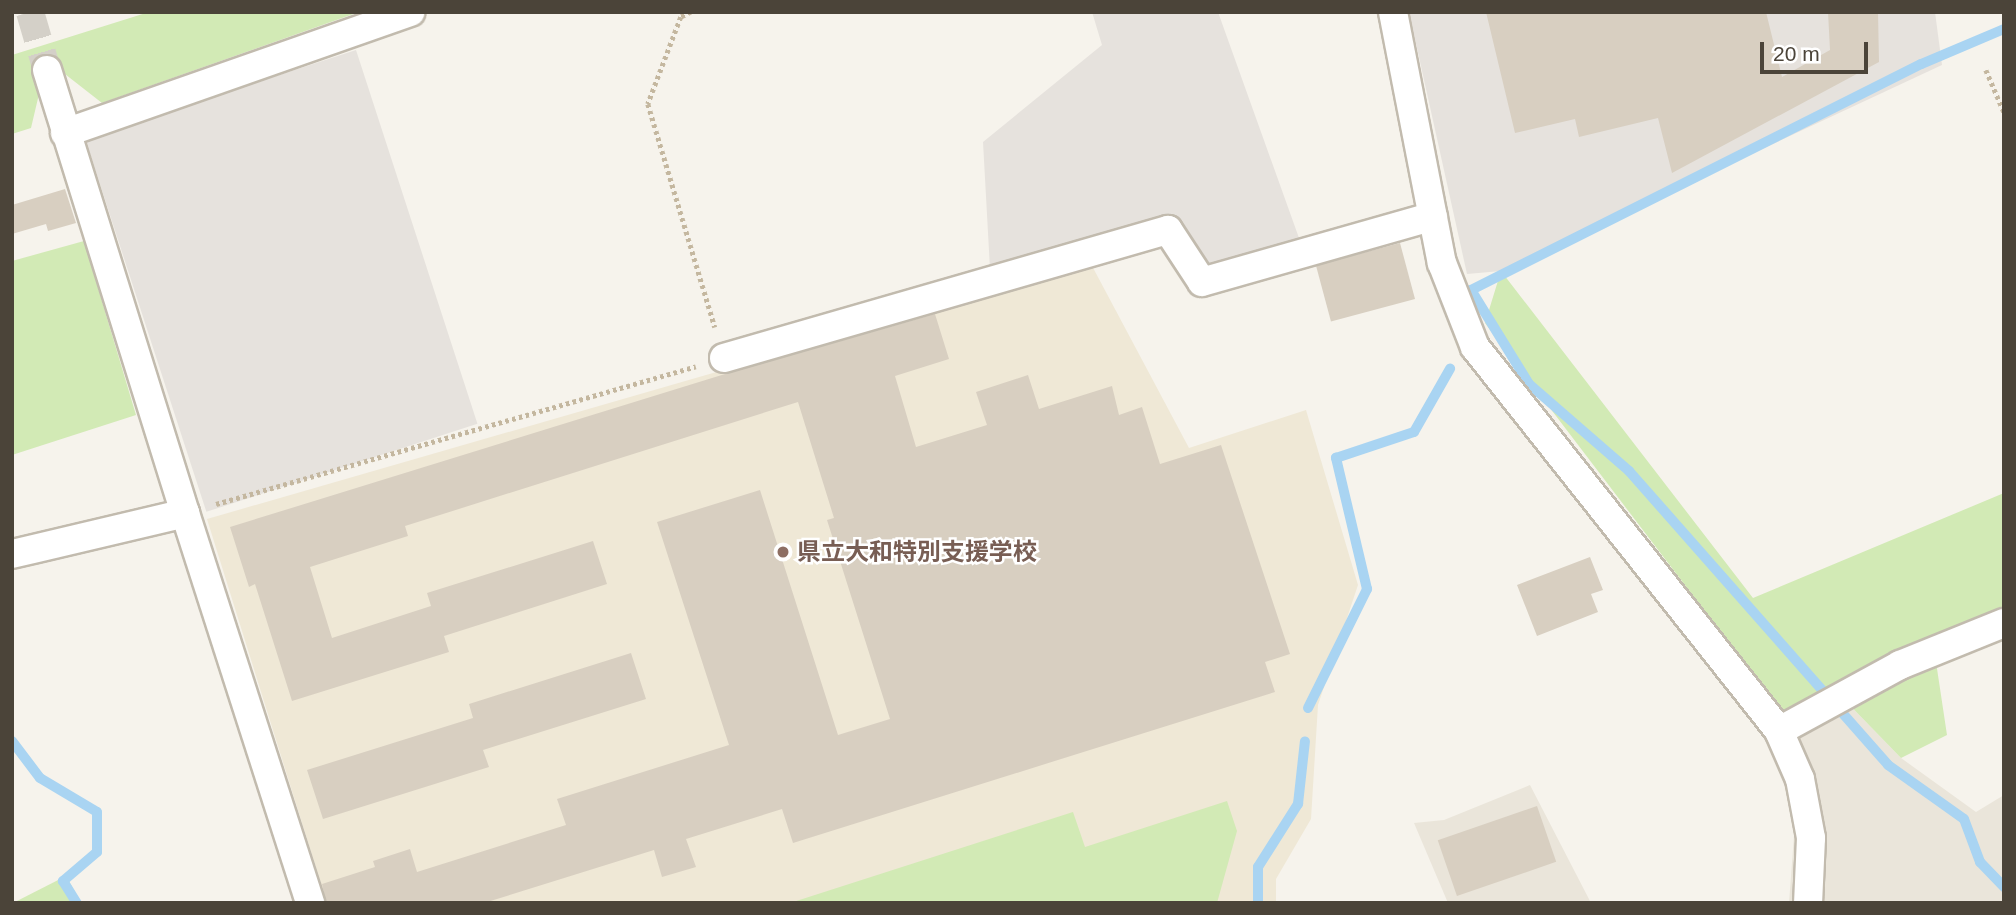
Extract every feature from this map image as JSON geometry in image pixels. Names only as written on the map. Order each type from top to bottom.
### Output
[{"type":"street","points":[[65,133],[410,12]]},
{"type":"street","points":[[1393,12],[1442,263],[1475,346],[1779,731],[1800,779],[1811,838],[1808,903]]},
{"type":"street","points":[[47,69],[310,903]]},
{"type":"street","points":[[724,358],[1168,230],[1202,282],[1433,216]]},
{"type":"street","points":[[12,554],[185,513]]},
{"type":"street","points":[[1779,731],[1830,701],[2004,623]]},
{"type":"path","points":[[185,513],[724,358],[648,104],[681,17],[691,12]]},
{"type":"path","points":[[1986,69],[2004,112]]},
{"type":"shaded area","points":[[1092,12],[1218,12],[1299,238],[1206,266],[1170,216],[990,269],[983,142],[1102,45]]},
{"type":"shaded area","points":[[1409,12],[1935,12],[1942,65],[1501,271],[1467,274]]},
{"type":"shaded area","points":[[356,50],[477,424],[206,512],[85,138]]},
{"type":"shaded area","name":"県立大和特別支援学校","points":[[1091,264],[1189,448],[1306,410],[1358,585],[1318,705],[1311,819],[1276,879],[1276,903],[327,903],[207,519]]},
{"type":"shaded area","points":[[1834,689],[1901,758],[1976,812],[2004,795],[2004,903],[1789,903],[1795,822],[1772,744],[1781,711]]},
{"type":"shaded area","points":[[1530,785],[1591,903],[1448,903],[1414,823],[1444,820]]},
{"type":"green space","points":[[149,12],[359,12],[102,103],[47,60],[31,128],[12,134],[12,55]]},
{"type":"green space","points":[[84,241],[136,415],[12,455],[12,261]]},
{"type":"green space","points":[[1501,271],[1753,598],[2004,493],[2004,615],[1933,642],[1947,735],[1901,758],[1834,689],[1781,711],[1485,323]]},
{"type":"green space","points":[[1227,801],[1237,831],[1217,903],[790,903],[1073,812],[1085,847]]},
{"type":"green space","points":[[66,876],[81,903],[13,903]]},
{"type":"building","points":[[1486,12],[1766,12],[1782,77],[1830,50],[1828,12],[1878,12],[1879,62],[1672,173],[1658,118],[1579,137],[1575,119],[1515,133]]},
{"type":"building","points":[[65,189],[76,223],[48,231],[46,224],[12,234],[12,205]]},
{"type":"building","points":[[1400,243],[1415,299],[1331,322],[1316,266]]},
{"type":"building","points":[[935,314],[949,359],[895,376],[916,447],[987,425],[976,392],[1028,375],[1039,409],[1112,386],[1119,415],[1142,407],[1160,464],[1221,445],[1290,654],[1265,662],[1275,692],[793,843],[782,809],[686,839],[696,867],[662,877],[654,850],[484,903],[326,903],[322,884],[375,867],[373,861],[410,849],[417,872],[566,825],[557,799],[729,745],[657,522],[760,490],[838,735],[890,719],[827,520],[834,518],[798,402],[405,526],[408,536],[310,567],[332,638],[431,606],[427,593],[593,541],[607,584],[444,636],[449,652],[292,701],[255,584],[249,587],[230,527],[725,374]]},
{"type":"building","points":[[1590,557],[1603,590],[1591,594],[1598,612],[1537,636],[1517,585]]},
{"type":"building","points":[[631,653],[646,699],[483,750],[489,767],[323,819],[307,770],[473,718],[469,704]]},
{"type":"building","points":[[1537,806],[1556,862],[1457,896],[1438,840]]},
{"type":"waterway","points":[[2004,29],[1921,64],[1471,290],[1529,384],[1629,471],[1888,765],[1964,819],[1980,862],[2004,887]]},
{"type":"waterway","points":[[1308,708],[1367,589],[1336,458],[1414,432],[1450,369]]},
{"type":"waterway","points":[[12,741],[40,778],[97,812],[97,852],[63,881],[77,903]]},
{"type":"waterway","points":[[1258,903],[1258,867],[1298,804],[1305,741]]},
{"type":"tunnel","points":[[30,12],[47,70]]},
{"type":"place","name":"県立大和特別支援学校","points":[[783,552]]}]
